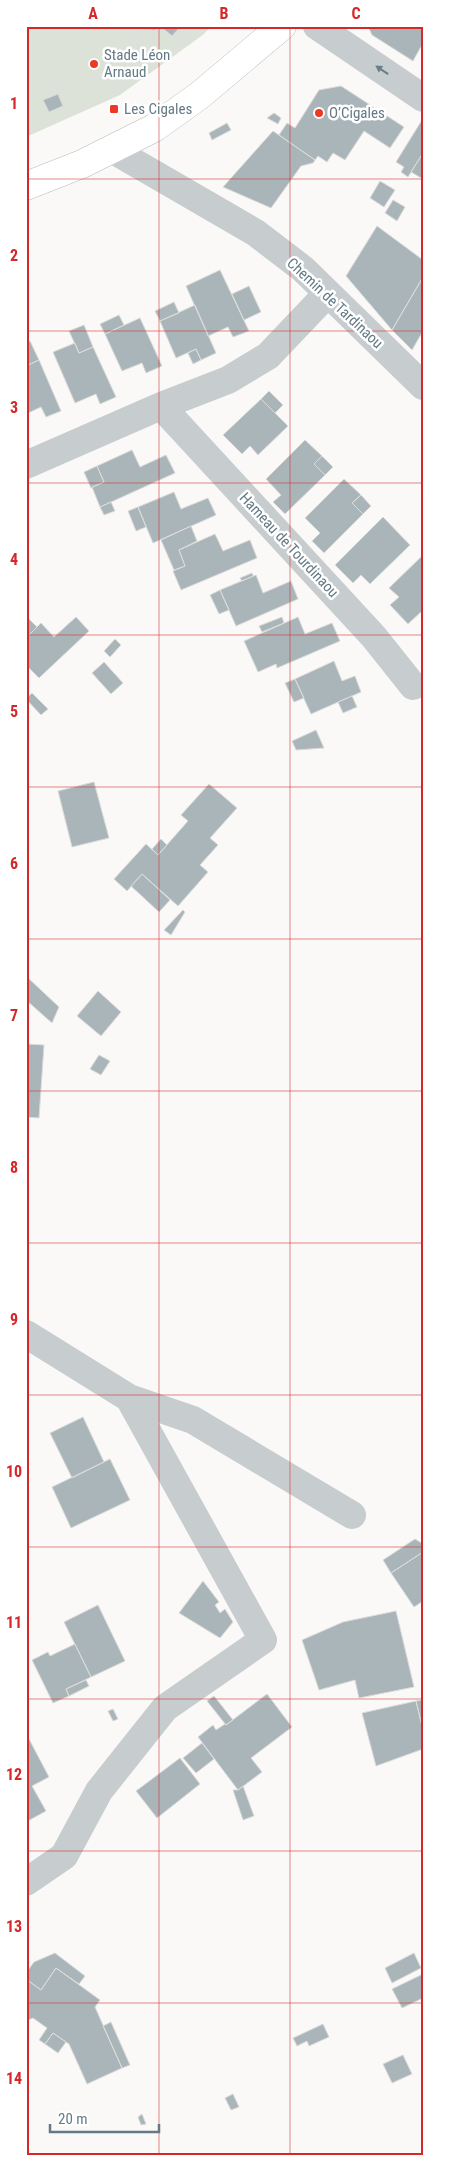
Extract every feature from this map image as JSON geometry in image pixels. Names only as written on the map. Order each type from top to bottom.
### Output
[{"type":"main road","points":[[26,186],[113,150],[154,128],[200,95],[282,26]]},
{"type":"street","points":[[317,26],[423,98]]},
{"type":"street","name":"Chemin de Tardinaou","points":[[113,150],[256,233],[303,269],[423,386]]},
{"type":"street","points":[[26,465],[161,406],[228,380],[268,356],[327,294]]},
{"type":"street","name":"Hameau de Tourdinaou","points":[[161,406],[374,637],[413,686]]},
{"type":"street","points":[[26,1334],[129,1398],[193,1420],[352,1514]]},
{"type":"street","points":[[26,1882],[64,1856],[99,1792],[165,1708],[263,1640],[129,1398]]},
{"type":"shaded area","name":"Stade Léon Arnaud","points":[[26,26],[211,26],[204,34],[120,95],[26,137]]},
{"type":"building","points":[[139,26],[158,26],[155,30],[143,29]]},
{"type":"building","points":[[160,26],[181,26],[172,36]]},
{"type":"building","points":[[368,26],[423,26],[423,43],[413,61],[372,35]]},
{"type":"building","points":[[341,86],[404,127],[390,148],[364,131],[345,160],[333,153],[327,162],[318,156],[315,160],[279,135],[287,123],[295,128],[319,90]]},
{"type":"building","points":[[58,94],[63,106],[49,112],[43,100]]},
{"type":"building","points":[[274,113],[281,118],[278,124],[267,118]]},
{"type":"building","points":[[422,120],[423,153],[408,177],[401,172],[404,167],[396,162]]},
{"type":"building","points":[[227,123],[231,130],[212,140],[209,133]]},
{"type":"building","points":[[273,131],[315,160],[313,163],[301,166],[271,208],[223,187]]},
{"type":"building","points":[[423,153],[423,179],[411,172]]},
{"type":"building","points":[[380,181],[395,190],[384,207],[370,198]]},
{"type":"building","points":[[393,200],[405,207],[397,221],[385,213]]},
{"type":"building","points":[[377,226],[423,260],[423,277],[392,330],[346,276]]},
{"type":"building","points":[[220,270],[249,331],[233,337],[228,327],[208,336],[186,286]]},
{"type":"building","points":[[423,277],[423,331],[412,350],[392,330]]},
{"type":"building","points":[[249,286],[261,312],[244,320],[232,294]]},
{"type":"building","points":[[174,302],[179,313],[160,321],[155,311]]},
{"type":"building","points":[[195,305],[216,353],[201,360],[196,349],[176,358],[160,321]]},
{"type":"building","points":[[119,315],[124,325],[105,334],[100,324]]},
{"type":"building","points":[[140,318],[162,366],[146,373],[142,363],[122,371],[105,334]]},
{"type":"building","points":[[84,325],[93,347],[79,353],[69,331]]},
{"type":"building","points":[[30,341],[39,360],[26,366],[26,343]]},
{"type":"building","points":[[75,343],[79,353],[93,347],[116,397],[100,404],[96,394],[75,403],[53,352]]},
{"type":"building","points":[[196,349],[201,360],[193,364],[188,353]]},
{"type":"building","points":[[39,360],[61,411],[46,417],[41,407],[26,414],[26,366]]},
{"type":"building","points":[[269,391],[283,405],[275,413],[261,399]]},
{"type":"building","points":[[261,399],[288,426],[258,455],[250,446],[242,454],[223,435]]},
{"type":"building","points":[[305,440],[322,456],[314,464],[325,475],[285,514],[273,502],[281,495],[266,479]]},
{"type":"building","points":[[132,450],[140,467],[166,455],[175,473],[100,507],[92,487],[104,482],[97,466]]},
{"type":"building","points":[[322,456],[333,467],[325,475],[314,464]]},
{"type":"building","points":[[97,466],[104,482],[91,488],[84,472]]},
{"type":"building","points":[[344,479],[361,495],[352,503],[363,514],[324,553],[312,541],[320,533],[305,518]]},
{"type":"building","points":[[174,492],[181,509],[208,498],[216,515],[153,543],[138,507]]},
{"type":"building","points":[[361,495],[371,506],[363,514],[352,503]]},
{"type":"building","points":[[111,502],[115,511],[104,515],[100,507]]},
{"type":"building","points":[[138,507],[146,527],[136,531],[128,511]]},
{"type":"building","points":[[383,517],[410,545],[370,584],[361,575],[353,583],[335,565]]},
{"type":"building","points":[[191,526],[197,541],[179,550],[185,566],[174,570],[161,540]]},
{"type":"building","points":[[215,534],[223,551],[250,540],[257,558],[181,590],[173,571],[185,566],[179,550]]},
{"type":"building","points":[[423,555],[423,610],[408,624],[390,605],[399,597],[389,588]]},
{"type":"building","points":[[252,573],[253,576],[242,581],[240,578]]},
{"type":"building","points":[[256,575],[263,593],[291,581],[298,599],[236,626],[220,590]]},
{"type":"building","points":[[220,590],[229,610],[219,614],[210,595]]},
{"type":"building","points":[[76,617],[89,631],[39,678],[26,665],[26,634],[28,636],[41,623],[54,637]]},
{"type":"building","points":[[282,617],[284,623],[262,632],[259,626]]},
{"type":"building","points":[[298,617],[305,634],[332,623],[340,641],[277,668],[276,664],[258,672],[244,641]]},
{"type":"building","points":[[28,618],[37,627],[28,636],[26,634]]},
{"type":"building","points":[[115,639],[121,645],[110,657],[104,651]]},
{"type":"building","points":[[334,661],[342,681],[355,676],[361,692],[311,714],[295,679]]},
{"type":"building","points":[[104,662],[123,683],[111,694],[92,673]]},
{"type":"building","points":[[295,679],[304,698],[294,702],[285,683]]},
{"type":"building","points":[[32,693],[48,709],[41,715],[26,699]]},
{"type":"building","points":[[352,696],[357,707],[343,713],[338,702]]},
{"type":"building","points":[[316,730],[324,748],[296,750],[292,741]]},
{"type":"building","points":[[94,782],[109,838],[72,847],[58,791]]},
{"type":"building","points":[[209,784],[237,808],[210,838],[218,845],[200,865],[208,872],[178,906],[142,874],[127,891],[114,879],[146,844],[158,855],[188,821],[181,815]]},
{"type":"building","points":[[161,839],[167,845],[158,855],[152,849]]},
{"type":"building","points":[[142,874],[170,900],[159,912],[131,886]]},
{"type":"building","points":[[183,910],[185,912],[171,935],[164,930]]},
{"type":"building","points":[[26,976],[59,1007],[52,1023],[26,1000]]},
{"type":"building","points":[[98,991],[121,1012],[101,1036],[77,1016]]},
{"type":"building","points":[[27,1044],[44,1045],[39,1118],[26,1117]]},
{"type":"building","points":[[99,1055],[110,1061],[101,1075],[90,1069]]},
{"type":"building","points":[[83,1417],[104,1462],[72,1478],[50,1433]]},
{"type":"building","points":[[110,1459],[130,1500],[71,1528],[52,1487]]},
{"type":"building","points":[[415,1539],[423,1544],[423,1552],[391,1573],[383,1560]]},
{"type":"building","points":[[423,1552],[423,1601],[414,1607],[391,1573]]},
{"type":"building","points":[[203,1581],[219,1602],[215,1605],[220,1613],[225,1609],[233,1622],[220,1638],[179,1613]]},
{"type":"building","points":[[98,1605],[125,1661],[91,1677],[64,1622]]},
{"type":"building","points":[[396,1611],[414,1687],[359,1698],[355,1680],[319,1690],[302,1640],[343,1622]]},
{"type":"building","points":[[75,1644],[91,1677],[66,1689],[69,1696],[53,1703],[32,1660],[48,1652],[50,1656]]},
{"type":"building","points":[[86,1680],[89,1686],[69,1696],[66,1689]]},
{"type":"building","points":[[267,1694],[292,1727],[251,1758],[262,1772],[238,1790],[198,1737],[213,1725],[216,1730],[226,1725]]},
{"type":"building","points":[[214,1696],[233,1720],[226,1725],[207,1701]]},
{"type":"building","points":[[423,1700],[423,1730],[416,1701]]},
{"type":"building","points":[[416,1701],[423,1730],[423,1749],[376,1766],[362,1713]]},
{"type":"building","points":[[113,1709],[118,1719],[113,1721],[108,1711]]},
{"type":"building","points":[[29,1739],[49,1777],[32,1786],[46,1811],[26,1822],[26,1741]]},
{"type":"building","points":[[202,1743],[214,1759],[196,1773],[183,1758]]},
{"type":"building","points":[[180,1758],[200,1784],[157,1818],[136,1791]]},
{"type":"building","points":[[243,1786],[254,1816],[243,1820],[233,1790],[238,1790]]},
{"type":"building","points":[[55,1953],[85,1976],[79,1984],[56,1968],[41,1990],[26,1979],[26,1973],[34,1962]]},
{"type":"building","points":[[414,1953],[421,1968],[392,1983],[385,1968]]},
{"type":"building","points":[[56,1968],[100,2000],[95,2007],[122,2068],[87,2084],[69,2044],[53,2033],[45,2044],[39,2040],[47,2028],[33,2018],[26,2021],[26,1979],[41,1990]]},
{"type":"building","points":[[423,1974],[423,1998],[402,2008],[392,1989]]},
{"type":"building","points":[[111,2022],[130,2065],[122,2068],[103,2026]]},
{"type":"building","points":[[323,2024],[329,2037],[309,2046],[307,2041],[297,2046],[293,2038]]},
{"type":"building","points":[[53,2033],[66,2042],[58,2053],[45,2044]]},
{"type":"building","points":[[403,2055],[412,2074],[392,2083],[383,2064]]},
{"type":"building","points":[[233,2094],[239,2107],[231,2110],[225,2098]]},
{"type":"building","points":[[142,2114],[146,2124],[141,2125],[138,2117]]},
{"type":"place","name":"Stade Léon Arnaud","points":[[94,64]]},
{"type":"place","name":"Les Cigales","points":[[114,109]]},
{"type":"place","name":"O’Cigales","points":[[319,113]]}]
